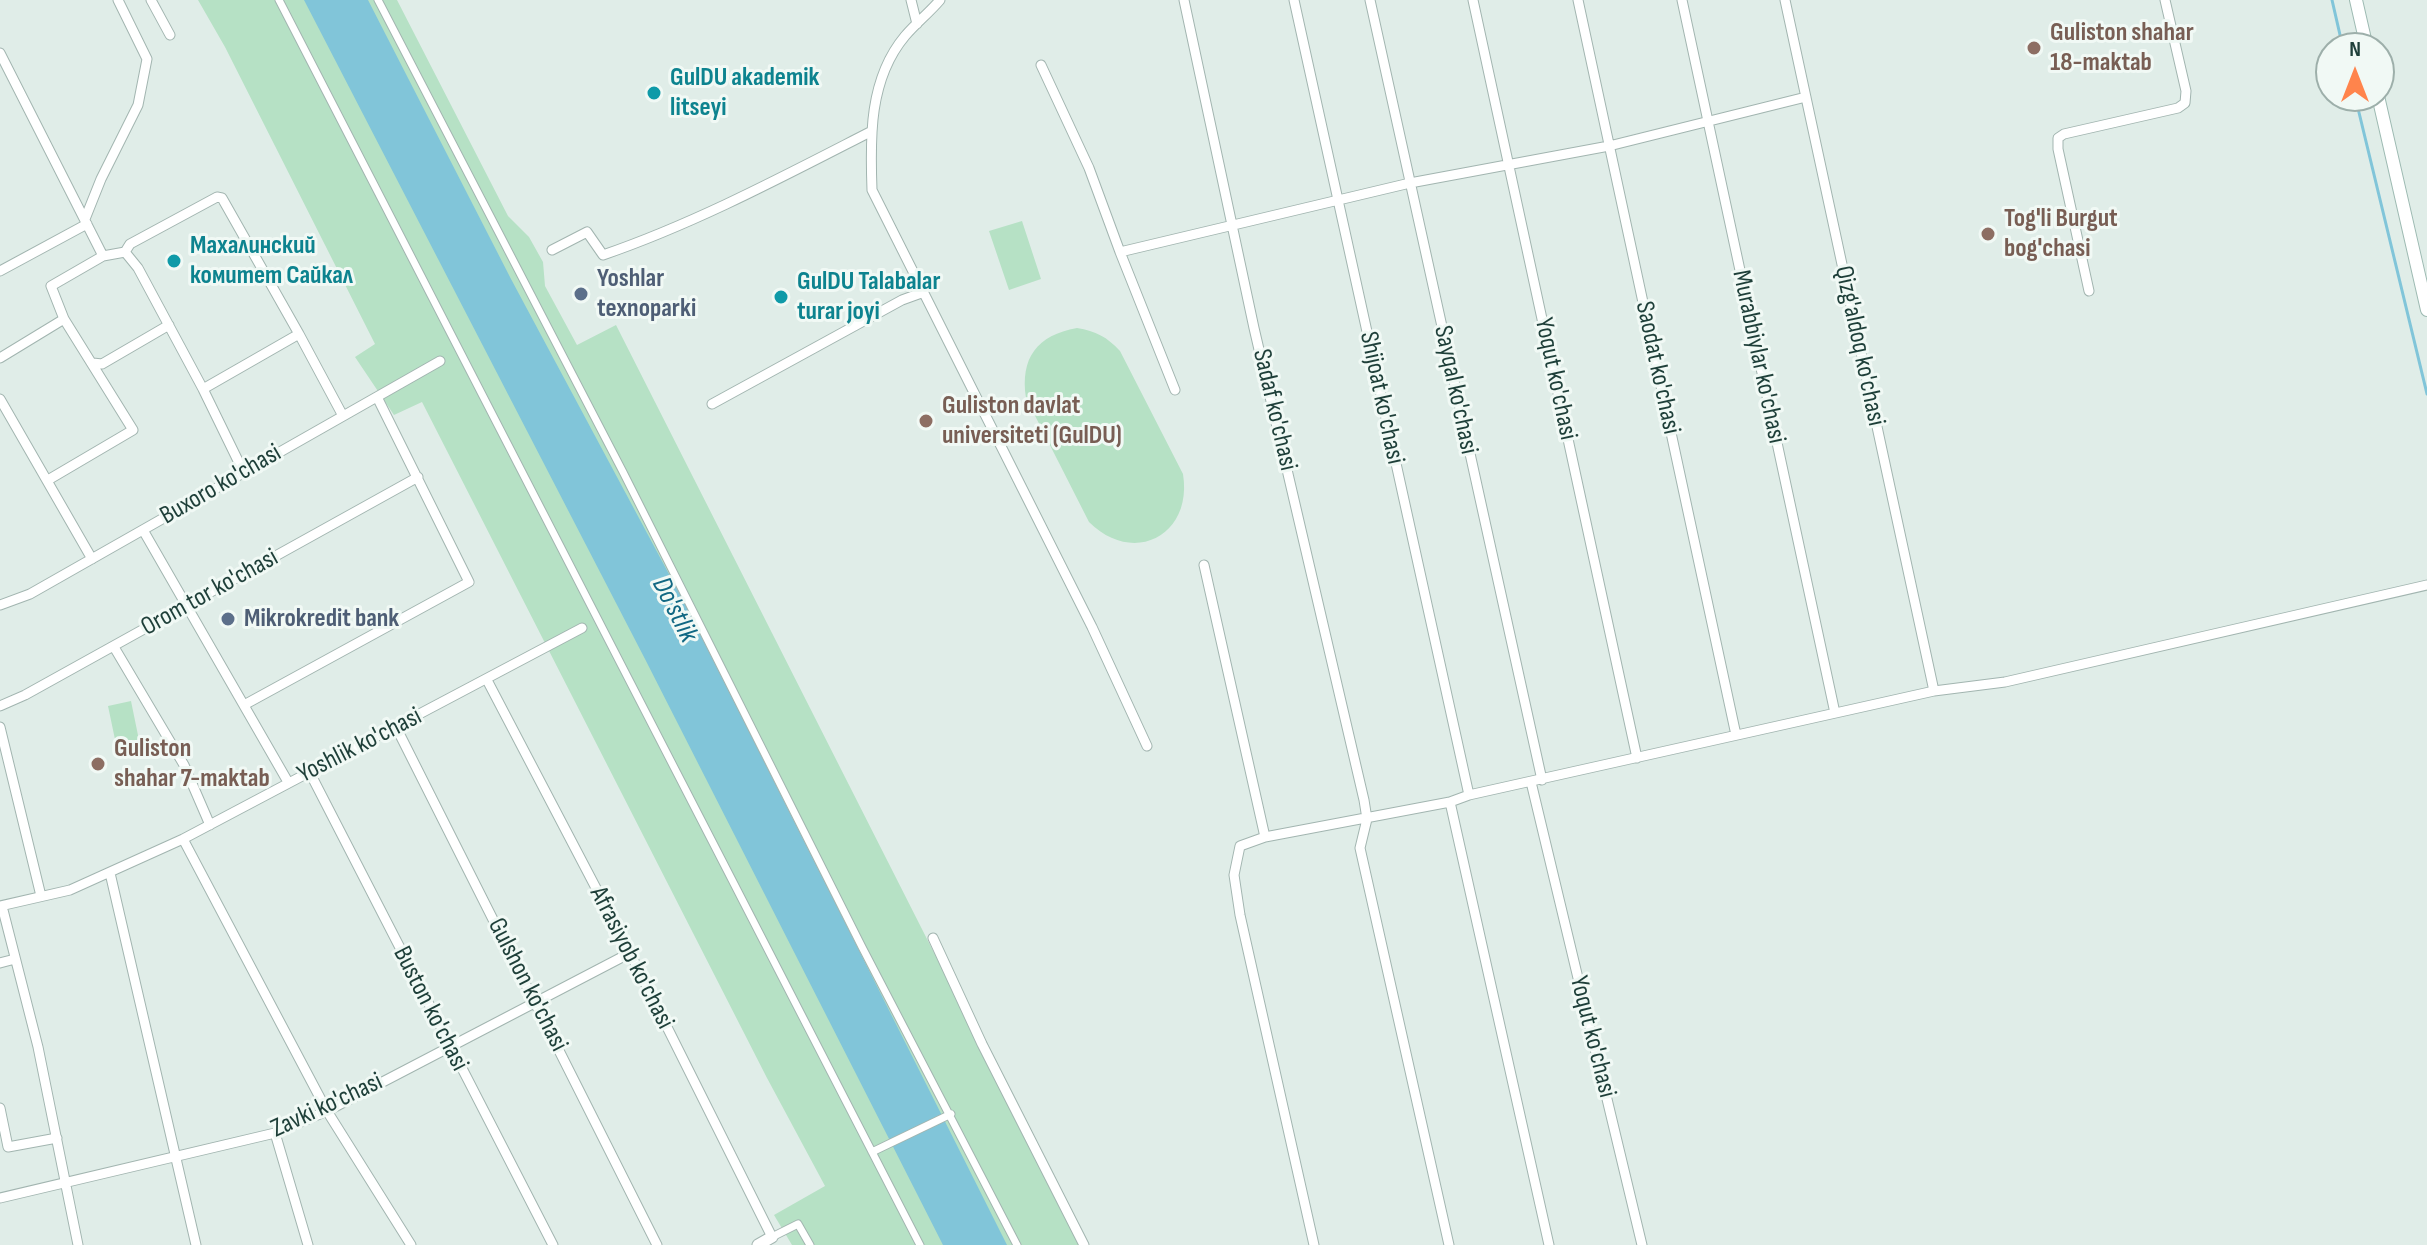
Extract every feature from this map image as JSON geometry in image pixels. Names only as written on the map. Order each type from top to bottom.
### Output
[{"type":"main road","points":[[2356,0],[2363,32]]},
{"type":"main road","points":[[2382,112],[2427,310]]},
{"type":"street","points":[[0,271],[86,222],[101,179],[138,105],[147,59],[118,0]]},
{"type":"street","points":[[151,0],[170,35]]},
{"type":"street","points":[[279,0],[920,1245]]},
{"type":"street","points":[[378,0],[623,472],[862,947],[1017,1245]]},
{"type":"street","points":[[911,0],[917,24]]},
{"type":"street","points":[[940,0],[904,38],[884,71],[877,93],[872,131],[872,190],[1092,627],[1147,746]]},
{"type":"street","name":"Sadaf ko'chasi","points":[[1184,0],[1254,328],[1367,819]]},
{"type":"street","name":"Shijoat ko'chasi","points":[[1294,0],[1469,795]]},
{"type":"street","name":"Sayqal ko'chasi","points":[[1370,0],[1542,780]]},
{"type":"street","name":"Yoqut ko'chasi","points":[[1473,0],[1637,758]]},
{"type":"street","name":"Saodat ko'chasi","points":[[1578,0],[1736,735]]},
{"type":"street","name":"Murabbiylar ko'chasi","points":[[1682,0],[1835,713]]},
{"type":"street","name":"Qizg'aldoq ko'chasi","points":[[1785,0],[1934,691]]},
{"type":"street","points":[[2089,291],[2058,138],[2064,134],[2178,108],[2185,103],[2186,91],[2165,0]]},
{"type":"street","points":[[0,53],[103,256]]},
{"type":"street","points":[[1041,65],[1089,168],[1175,390]]},
{"type":"street","points":[[1120,252],[1410,183],[1609,146],[1806,97]]},
{"type":"street","points":[[552,250],[587,232],[603,255],[630,246],[771,183],[872,131]]},
{"type":"street","points":[[48,480],[133,430],[64,319],[51,286],[103,256],[125,252],[130,244],[217,197],[222,198],[343,416]]},
{"type":"street","points":[[125,252],[138,268],[169,325],[243,471]]},
{"type":"street","points":[[712,404],[902,300],[924,292]]},
{"type":"street","points":[[0,358],[64,319]]},
{"type":"street","points":[[93,363],[102,364],[169,325]]},
{"type":"street","points":[[203,389],[299,334]]},
{"type":"street","name":"Buxoro ko'chasi","points":[[0,605],[30,594],[440,361]]},
{"type":"street","points":[[244,705],[469,582],[377,397]]},
{"type":"street","points":[[0,399],[92,559]]},
{"type":"street","name":"Orom tor ko'chasi","points":[[0,706],[114,647],[418,477]]},
{"type":"street","points":[[143,530],[288,782]]},
{"type":"street","points":[[1204,565],[1265,837]]},
{"type":"street","points":[[1314,1245],[1240,915],[1234,875],[1240,846],[1265,837],[1450,802],[1469,795],[1934,691],[2005,682],[2427,585]]},
{"type":"street","name":"Yoshlik ko'chasi","points":[[1,906],[70,890],[183,839],[582,628]]},
{"type":"street","points":[[114,647],[184,765],[210,825]]},
{"type":"street","name":"Afrasiyob ko'chasi","points":[[487,680],[630,953],[764,1242]]},
{"type":"street","points":[[0,727],[41,896]]},
{"type":"street","name":"Gulshon ko'chasi","points":[[396,727],[657,1245]]},
{"type":"street","name":"Buston ko'chasi","points":[[309,771],[553,1245]]},
{"type":"street","name":"Yoqut ko'chasi","points":[[1531,782],[1642,1245]]},
{"type":"street","points":[[1450,802],[1549,1245]]},
{"type":"street","points":[[1367,819],[1360,848],[1449,1245]]},
{"type":"street","points":[[183,839],[327,1111],[411,1245]]},
{"type":"street","points":[[110,873],[196,1245]]},
{"type":"street","points":[[1,906],[38,1047],[78,1245]]},
{"type":"street","points":[[933,938],[982,1044],[1084,1245]]},
{"type":"street","name":"Zavki ko'chasi","points":[[0,1198],[275,1133],[327,1111],[630,953]]},
{"type":"street","points":[[0,963],[15,959]]},
{"type":"street","points":[[0,1108],[8,1147],[57,1138]]},
{"type":"street","points":[[872,1152],[951,1114]]},
{"type":"street","points":[[275,1133],[308,1245]]},
{"type":"street","points":[[764,1242],[798,1224],[810,1245]]},
{"type":"green space","points":[[198,0],[397,0],[508,216],[529,237],[543,262],[545,286],[577,345],[616,325],[1082,1245],[792,1245],[774,1215],[825,1186],[422,402],[394,415],[355,357],[375,344],[225,47]]},
{"type":"green space","points":[[1022,221],[1041,279],[1009,290],[989,231]]},
{"type":"green space","points":[[1077,328],[1101,335],[1120,351],[1183,474],[1184,496],[1179,514],[1169,528],[1156,538],[1124,542],[1106,535],[1089,522],[1026,398],[1026,371],[1034,351],[1051,336]]},
{"type":"green space","points":[[131,701],[140,745],[117,749],[108,706]]},
{"type":"water","name":"Do'stlik","points":[[304,0],[368,0],[511,279],[685,604],[1007,1245],[943,1245],[645,659]]},
{"type":"waterway","points":[[2332,0],[2339,32]]},
{"type":"waterway","points":[[2359,112],[2427,394]]},
{"type":"place","name":"Guliston shahar 18-maktab","points":[[2034,48]]},
{"type":"place","name":"GulDU akademik litseyi","points":[[654,93]]},
{"type":"place","name":"Tog'li Burgut bog'chasi","points":[[1988,234]]},
{"type":"place","name":"Махалинский комитет Сайкал","points":[[174,261]]},
{"type":"place","name":"Yoshlar texnoparki","points":[[581,294]]},
{"type":"place","name":"GulDU Talabalar turar joyi","points":[[781,297]]},
{"type":"place","name":"Guliston davlat universiteti (GulDU)","points":[[926,421]]},
{"type":"place","name":"Mikrokredit bank","points":[[228,619]]},
{"type":"place","name":"Guliston shahar 7-maktab","points":[[98,764]]}]
